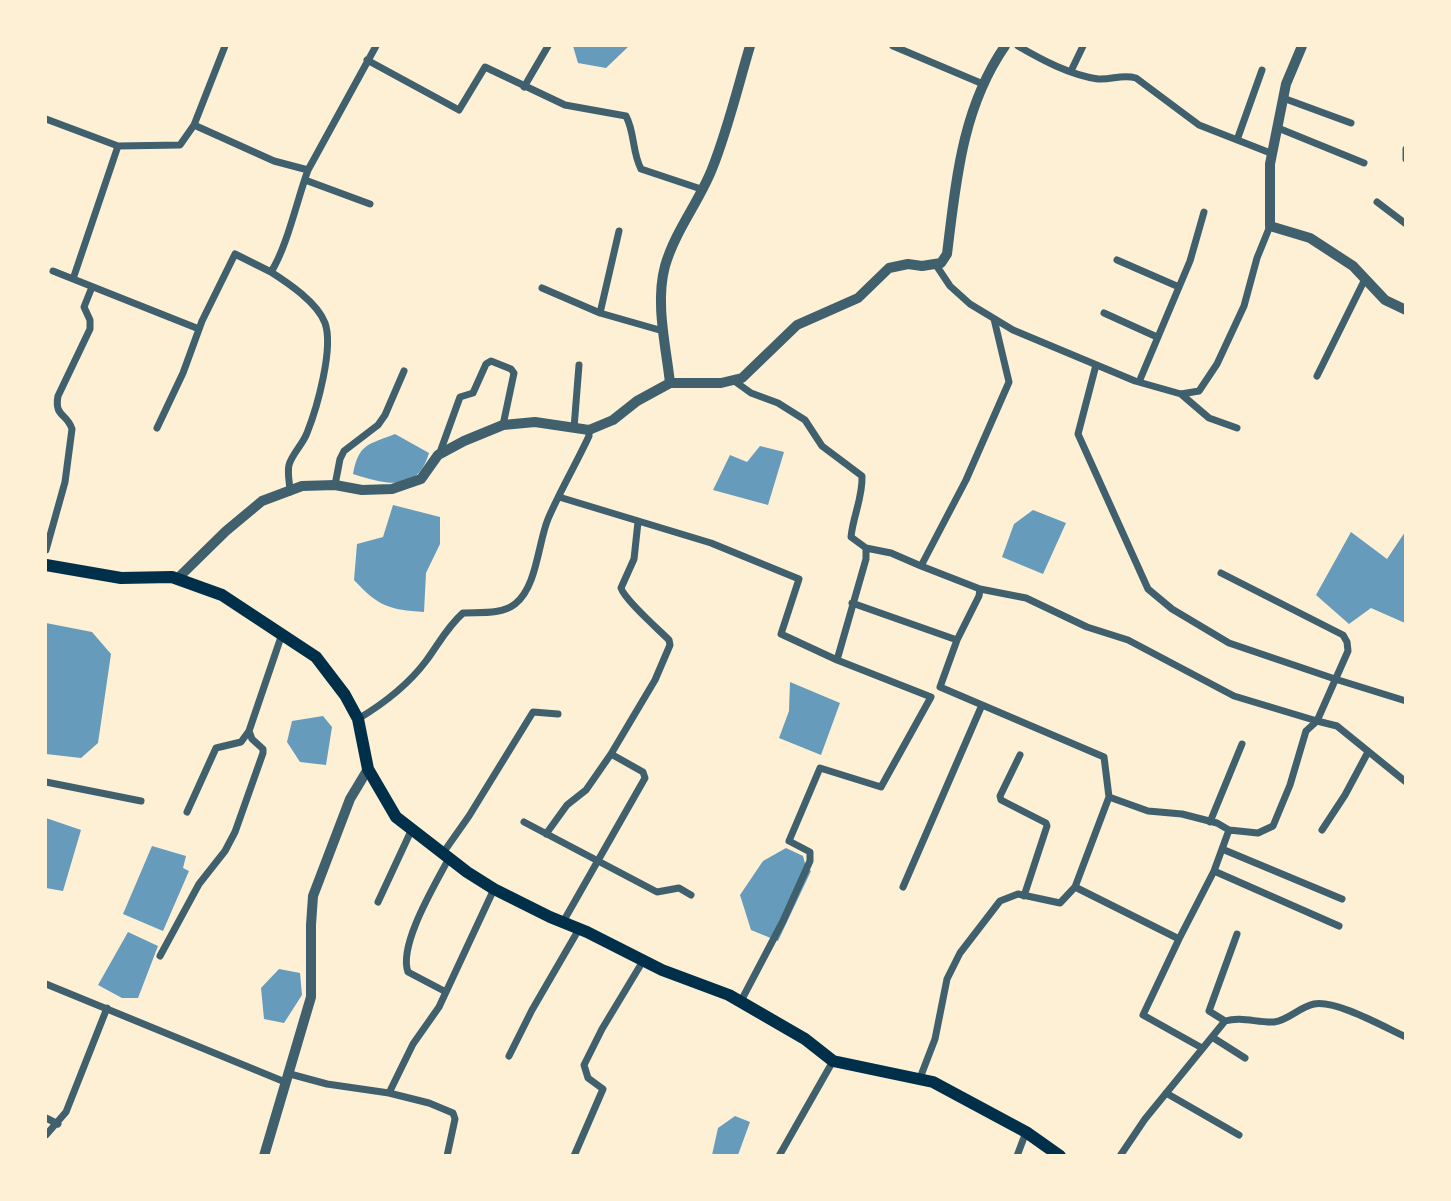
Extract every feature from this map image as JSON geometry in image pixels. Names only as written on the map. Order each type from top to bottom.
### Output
[{"type":"main road","points":[[46,565],[121,578],[177,579],[222,595],[316,657],[345,695],[358,719],[368,769],[396,817],[411,831],[494,889],[643,961],[719,990],[805,1039],[834,1061],[920,1078],[954,1091],[1026,1132],[1060,1156]]},
{"type":"street","points":[[46,119],[118,146],[180,145],[194,125],[225,46]]},
{"type":"street","points":[[271,272],[278,261],[308,170],[376,46]]},
{"type":"street","points":[[524,87],[548,46]]},
{"type":"street","points":[[670,383],[661,295],[665,266],[685,219],[711,170],[750,46]]},
{"type":"street","points":[[893,46],[983,84]]},
{"type":"street","points":[[438,455],[503,425],[536,422],[589,430],[613,420],[637,401],[670,383],[721,383],[742,378],[797,325],[858,298],[889,268],[908,264],[941,263],[947,254],[962,146],[989,68],[1005,46]]},
{"type":"street","points":[[1018,46],[1045,62],[1089,78],[1136,78],[1199,125],[1273,154]]},
{"type":"street","points":[[1071,71],[1083,46]]},
{"type":"street","points":[[1181,394],[1199,391],[1217,364],[1244,306],[1257,258],[1270,226],[1270,164],[1286,84],[1302,46]]},
{"type":"street","points":[[368,60],[459,110],[485,66],[565,105],[626,116],[641,169],[701,188]]},
{"type":"street","points":[[1237,140],[1262,70]]},
{"type":"street","points":[[1283,98],[1350,123]]},
{"type":"street","points":[[194,125],[274,161],[308,170]]},
{"type":"street","points":[[1278,128],[1364,163]]},
{"type":"street","points":[[73,279],[118,146]]},
{"type":"street","points":[[1405,149],[1405,159]]},
{"type":"street","points":[[305,180],[370,204]]},
{"type":"street","points":[[1377,202],[1405,224]]},
{"type":"street","points":[[1139,382],[1190,261],[1204,212]]},
{"type":"street","points":[[1270,226],[1310,238],[1353,266],[1385,300],[1405,310]]},
{"type":"street","points":[[600,313],[619,231]]},
{"type":"street","points":[[157,428],[183,373],[199,329],[235,254],[293,286],[325,321],[327,336],[320,400],[306,437],[288,466],[290,492]]},
{"type":"street","points":[[1117,260],[1179,287]]},
{"type":"street","points":[[936,265],[950,286],[970,304],[1013,330],[1139,382],[1181,394],[1209,418],[1237,428]]},
{"type":"street","points":[[53,271],[199,329]]},
{"type":"street","points":[[1317,376],[1365,279]]},
{"type":"street","points":[[46,550],[65,482],[72,429],[69,421],[59,413],[58,396],[90,329],[85,307],[92,286]]},
{"type":"street","points":[[542,288],[600,313],[663,331]]},
{"type":"street","points":[[1104,313],[1157,337]]},
{"type":"street","points":[[921,566],[966,480],[1009,382],[993,318]]},
{"type":"street","points":[[177,579],[226,531],[262,501],[302,486],[392,489],[421,479],[438,455],[460,397],[473,393],[486,364],[491,361],[511,369],[514,373],[503,425]]},
{"type":"street","points":[[1096,365],[1078,434],[1148,590],[1172,609],[1229,643],[1405,701]]},
{"type":"street","points":[[574,428],[579,366]]},
{"type":"street","points":[[335,485],[344,451],[378,425],[404,370]]},
{"type":"street","points":[[733,380],[751,393],[778,404],[805,420],[822,446],[862,476],[863,489],[852,519],[851,537],[866,548],[891,553],[980,589],[1026,598],[1087,627],[1128,640],[1234,696],[1338,726],[1405,782]]},
{"type":"street","points":[[358,719],[387,702],[424,663],[452,623],[463,613],[499,611],[516,603],[532,577],[547,520],[589,436],[589,430]]},
{"type":"street","points":[[559,497],[711,543],[800,579],[781,634],[837,660],[931,697],[881,787],[820,768],[789,841],[810,852],[807,871],[740,1001]]},
{"type":"street","points":[[546,834],[567,805],[586,790],[611,754],[655,680],[670,645],[669,640],[623,595],[621,589],[634,559],[638,522]]},
{"type":"street","points":[[837,660],[866,559],[866,548]]},
{"type":"street","points":[[1110,797],[1148,811],[1182,814],[1229,830],[1258,832],[1273,826],[1290,785],[1306,731],[1317,721],[1348,651],[1348,642],[1343,635],[1221,573]]},
{"type":"street","points":[[920,1078],[935,1039],[947,979],[960,953],[1000,901],[1018,894],[1060,903],[1075,887],[1110,797],[1104,757],[940,687],[980,589]]},
{"type":"street","points":[[852,603],[957,640]]},
{"type":"street","points":[[187,812],[214,750],[219,746],[241,742],[249,731],[282,634]]},
{"type":"street","points":[[903,887],[982,705]]},
{"type":"street","points":[[446,992],[408,972],[406,958],[420,917],[446,855],[533,712],[558,714]]},
{"type":"street","points":[[160,956],[199,884],[225,851],[235,832],[263,753],[263,749],[252,739],[249,731]]},
{"type":"street","points":[[1210,822],[1242,744]]},
{"type":"street","points":[[1322,830],[1368,752]]},
{"type":"street","points":[[563,922],[645,774],[611,754]]},
{"type":"street","points":[[1020,755],[1000,800],[1046,823],[1047,826],[1024,896]]},
{"type":"street","points":[[264,1156],[311,997],[313,896],[350,799],[368,769]]},
{"type":"street","points":[[46,782],[141,801]]},
{"type":"street","points":[[524,822],[657,892],[679,888],[691,895]]},
{"type":"street","points":[[1202,1048],[1143,1015],[1214,871],[1229,830]]},
{"type":"street","points":[[378,902],[411,831]]},
{"type":"street","points":[[1222,849],[1342,899]]},
{"type":"street","points":[[1214,871],[1339,926]]},
{"type":"street","points":[[1075,887],[1179,939]]},
{"type":"street","points":[[388,1093],[413,1044],[439,1007],[494,889]]},
{"type":"street","points":[[509,1056],[579,929]]},
{"type":"street","points":[[1225,1021],[1209,1011],[1237,934]]},
{"type":"street","points":[[574,1156],[603,1090],[588,1078],[584,1065],[602,1029],[643,961]]},
{"type":"street","points":[[46,984],[287,1078],[388,1093],[429,1103],[453,1113],[455,1119],[447,1156]]},
{"type":"street","points":[[1120,1156],[1166,1093],[1225,1021],[1235,1018],[1271,1022],[1281,1020],[1305,1007],[1326,1004],[1405,1037]]},
{"type":"street","points":[[46,1135],[66,1112],[107,1008]]},
{"type":"street","points":[[1212,1037],[1245,1058]]},
{"type":"street","points":[[779,1156],[834,1061]]},
{"type":"street","points":[[1166,1093],[1239,1135]]},
{"type":"street","points":[[46,1118],[58,1124]]},
{"type":"street","points":[[1017,1156],[1026,1132]]},
{"type":"water","points":[[573,46],[629,46],[606,68],[578,63]]},
{"type":"water","points":[[395,434],[429,453],[417,475],[398,483],[388,483],[353,474],[358,456],[366,446]]},
{"type":"water","points":[[760,446],[784,452],[768,505],[713,490],[730,455],[747,462]]},
{"type":"water","points":[[393,505],[440,517],[440,544],[426,573],[424,612],[385,605],[370,596],[354,580],[357,544],[383,537]]},
{"type":"water","points":[[1033,510],[1066,523],[1043,574],[1002,557],[1014,524]]},
{"type":"water","points":[[1351,532],[1387,559],[1405,532],[1405,623],[1371,608],[1349,624],[1316,595]]},
{"type":"water","points":[[46,623],[92,632],[111,654],[98,743],[81,758],[46,754]]},
{"type":"water","points":[[790,682],[840,703],[821,755],[779,738],[789,711]]},
{"type":"water","points":[[323,716],[332,727],[326,765],[300,762],[287,742],[292,721]]},
{"type":"water","points":[[46,818],[81,830],[63,891],[46,888]]},
{"type":"water","points":[[152,846],[186,856],[183,868],[189,871],[163,931],[123,914]]},
{"type":"water","points":[[786,848],[803,856],[806,867],[811,871],[778,941],[751,930],[740,895],[763,861]]},
{"type":"water","points":[[128,932],[158,946],[138,998],[122,998],[98,985]]},
{"type":"water","points":[[279,969],[300,973],[302,995],[284,1023],[264,1019],[261,988]]},
{"type":"water","points":[[735,1116],[750,1122],[738,1155],[712,1155],[718,1128]]}]
